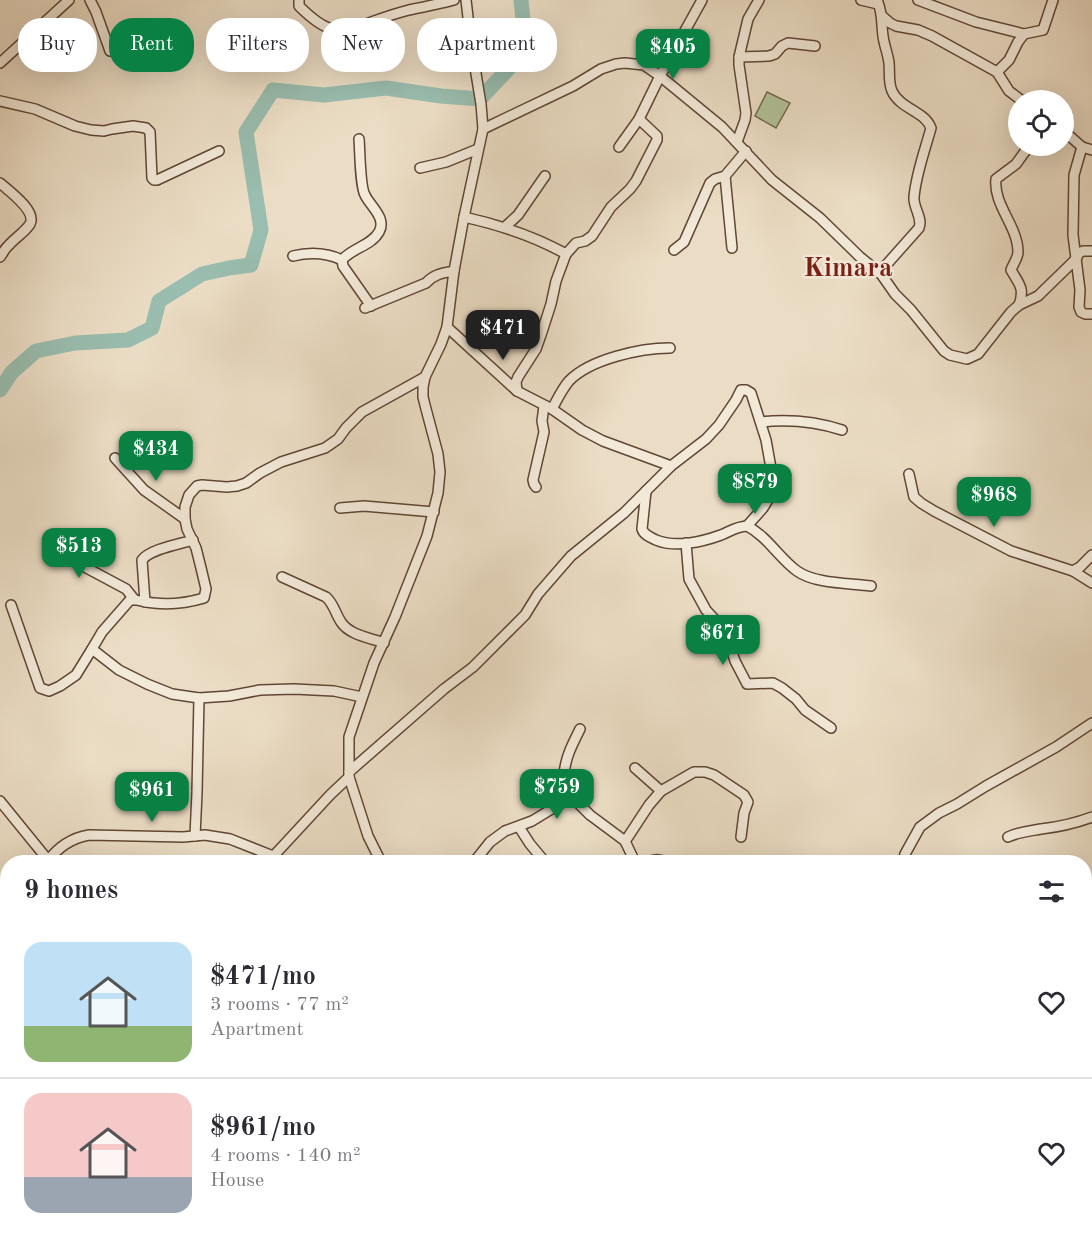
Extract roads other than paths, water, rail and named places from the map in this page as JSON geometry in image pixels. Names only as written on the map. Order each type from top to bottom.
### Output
[{"type":"street","points":[[0,63],[69,0]]},
{"type":"street","points":[[90,0],[109,48]]},
{"type":"street","points":[[299,0],[299,6],[325,27],[341,29],[358,27],[410,10],[454,0]]},
{"type":"street","points":[[378,855],[368,836],[349,775],[349,737],[374,663],[427,536],[438,493],[440,472],[438,454],[423,397],[425,377],[447,327],[454,271],[483,129],[466,0]]},
{"type":"street","points":[[619,147],[639,119],[702,0]]},
{"type":"street","points":[[737,142],[746,113],[739,57],[748,19],[759,0]]},
{"type":"street","points":[[861,0],[878,2],[892,91],[901,103],[925,118],[931,128],[914,198],[919,228],[879,273]]},
{"type":"street","points":[[918,0],[976,22],[1024,33],[1043,30],[1053,0]]},
{"type":"street","points":[[882,16],[896,26],[918,30],[932,36],[997,72],[1008,90]]},
{"type":"street","points":[[997,72],[1009,60],[1024,33]]},
{"type":"street","points":[[739,57],[770,56],[788,43],[815,46]]},
{"type":"street","points":[[483,129],[573,86],[602,69],[625,63],[644,65],[700,109],[737,142],[772,180],[820,218],[879,273],[944,351],[967,359],[978,354],[1022,298],[1022,289],[1011,270],[1018,252],[1015,238],[995,188],[996,179],[1016,164],[1022,156]]},
{"type":"street","points":[[0,101],[35,109],[75,126],[91,130],[104,131],[133,126],[146,128],[150,132],[152,178],[154,180],[219,151]]},
{"type":"street","points":[[517,391],[518,377],[542,335],[556,281],[566,254],[576,243],[592,236],[611,207],[630,189],[657,140],[657,136],[639,119]]},
{"type":"street","points":[[342,260],[370,242],[380,231],[381,224],[379,214],[363,192],[359,139]]},
{"type":"street","points":[[1074,140],[1082,147],[1092,150]]},
{"type":"street","points":[[1082,147],[1074,176],[1073,235],[1080,290],[1079,307],[1081,312],[1092,315]]},
{"type":"street","points":[[420,168],[446,162],[478,149]]},
{"type":"street","points":[[674,250],[684,242],[710,183],[725,176],[746,151]]},
{"type":"street","points":[[505,227],[518,215],[545,176]]},
{"type":"street","points":[[725,176],[732,248]]},
{"type":"street","points":[[0,183],[26,208],[32,218],[29,225],[0,257]]},
{"type":"street","points":[[464,217],[505,227],[549,244],[566,254]]},
{"type":"street","points":[[1019,304],[1038,296],[1076,259],[1079,253],[1092,251]]},
{"type":"street","points":[[293,256],[304,253],[320,254],[332,255],[342,260]]},
{"type":"street","points":[[342,260],[343,266],[368,307],[426,283],[437,274],[454,271]]},
{"type":"street","points":[[447,327],[517,391],[603,441],[671,466]]},
{"type":"street","points":[[536,487],[533,480],[544,432],[542,421],[548,408],[568,382],[589,367],[609,359],[640,350],[670,348]]},
{"type":"street","points":[[62,541],[62,550],[68,558],[126,589],[134,599],[177,604],[204,598],[206,589],[199,558],[185,519],[185,507],[189,495],[197,486],[237,486],[281,462],[325,448],[338,439],[362,412],[425,377]]},
{"type":"street","points":[[274,855],[349,775],[444,689],[473,667],[525,615],[538,594],[562,565],[624,513],[671,466],[706,439],[719,425],[741,390],[751,393],[766,440],[774,484],[771,495],[763,508],[747,526]]},
{"type":"street","points":[[761,422],[798,421],[842,429]]},
{"type":"street","points":[[115,458],[144,490],[185,519]]},
{"type":"street","points":[[909,474],[914,497],[934,511],[1011,551],[1073,571],[1092,583]]},
{"type":"street","points":[[646,491],[641,524],[643,533],[662,542],[686,543],[712,538],[735,527],[747,526],[803,574],[813,578],[871,586]]},
{"type":"street","points":[[340,508],[364,506],[434,512]]},
{"type":"street","points":[[145,602],[142,560],[144,557],[193,540]]},
{"type":"street","points":[[686,543],[690,579],[706,610],[727,636],[735,661],[747,684],[773,683],[831,728]]},
{"type":"street","points":[[1073,571],[1092,555]]},
{"type":"street","points":[[282,576],[331,601],[346,628],[384,643]]},
{"type":"street","points":[[11,605],[40,688],[49,691],[75,675],[102,632],[130,600],[134,599]]},
{"type":"street","points":[[92,649],[119,670],[172,694],[199,698],[229,696],[260,690],[294,689],[334,691],[362,698]]},
{"type":"street","points":[[195,836],[199,698]]},
{"type":"street","points":[[905,855],[920,827],[939,813],[1056,747],[1092,723]]},
{"type":"street","points":[[568,799],[564,777],[566,761],[580,729]]},
{"type":"street","points":[[635,768],[661,791]]},
{"type":"street","points":[[625,841],[661,791],[694,772],[714,775],[744,795],[748,802],[741,837]]},
{"type":"street","points":[[480,855],[490,842],[505,831],[532,821],[568,799],[577,802],[590,815],[625,841],[632,855]]},
{"type":"street","points":[[0,801],[43,855]]},
{"type":"street","points":[[1008,837],[1015,833],[1044,829],[1092,817]]},
{"type":"street","points":[[519,827],[539,855]]},
{"type":"street","points":[[54,855],[64,844],[76,837],[89,835],[205,835],[230,839],[262,855]]},
{"type":"waterway","points":[[0,390],[12,372],[36,351],[75,343],[128,340],[152,328],[159,301],[202,274],[251,265],[261,230],[246,132],[273,90],[324,95],[386,88],[480,99],[526,50],[521,0]]},
{"type":"district","name":"Kimara","points":[[848,267]]}]
